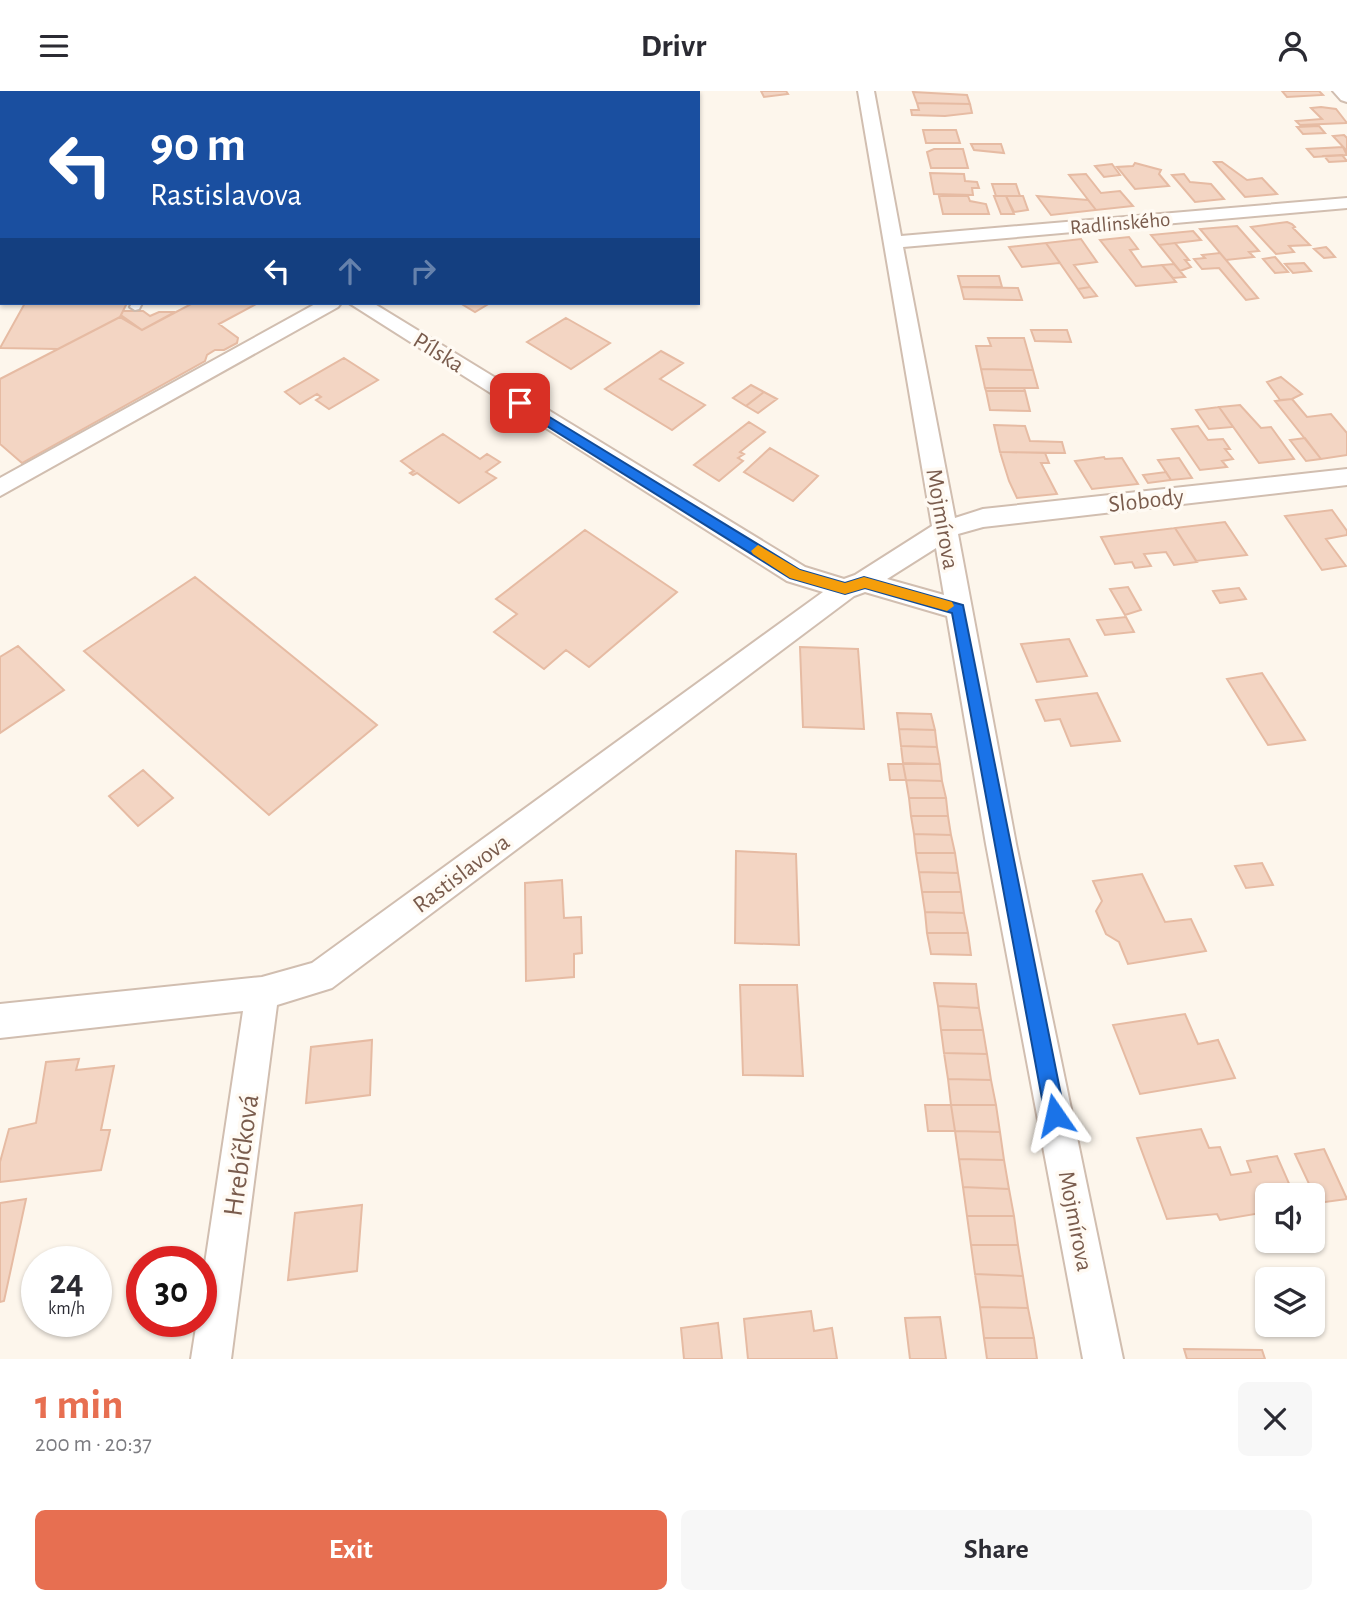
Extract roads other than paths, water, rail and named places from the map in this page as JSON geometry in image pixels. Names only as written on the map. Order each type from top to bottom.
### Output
[{"type":"street","name":"Mojmírova","points":[[866,91],[1004,857],[1103,1359]]},
{"type":"street","points":[[1341,91],[1347,97]]},
{"type":"street","name":"Radlinského","points":[[894,242],[1347,203]]},
{"type":"street","points":[[0,488],[327,305]]},
{"type":"street","name":"Pílska","points":[[362,305],[796,574],[855,585]]},
{"type":"street","name":"Slobody","points":[[946,529],[983,518],[1347,477]]},
{"type":"street","name":"Rastislavova","points":[[0,1021],[262,993],[320,977],[855,585],[946,529]]},
{"type":"street","points":[[855,585],[958,609]]},
{"type":"street","name":"Hrebíčková","points":[[211,1359],[262,993]]}]
